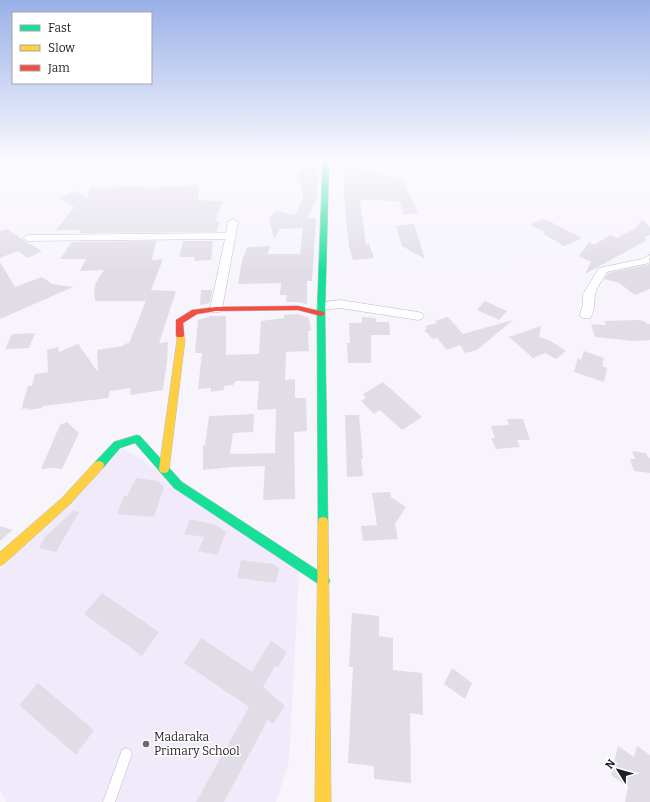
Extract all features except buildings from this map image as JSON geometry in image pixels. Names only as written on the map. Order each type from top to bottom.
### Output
[{"type":"street","points":[[323,802],[324,581],[322,310],[325,197]]},
{"type":"street","points":[[216,309],[233,222]]},
{"type":"street","points":[[28,238],[230,236]]},
{"type":"street","points":[[586,315],[589,304],[589,294],[603,270],[645,261],[650,258]]},
{"type":"street","points":[[164,469],[182,340],[179,322],[195,312],[216,309],[298,308],[322,310],[340,304],[418,316]]},
{"type":"street","points":[[0,560],[66,501],[117,445],[137,438],[178,485],[324,581]]},
{"type":"lane","points":[[109,802],[126,754]]},
{"type":"shaded area","name":"Madaraka Primary School","points":[[121,448],[144,461],[299,571],[289,761],[276,802],[6,802],[0,790],[0,570]]},
{"type":"traffic: fast","points":[[323,522],[321,314],[325,197]]},
{"type":"traffic: fast","points":[[99,465],[117,445],[137,439],[178,485],[324,581]]},
{"type":"traffic: slow","points":[[164,469],[181,340],[180,335]]},
{"type":"traffic: slow","points":[[0,560],[66,501],[99,465]]},
{"type":"traffic: slow","points":[[323,522],[323,802]]},
{"type":"traffic: jam","points":[[180,335],[179,322],[195,312],[216,309],[298,308],[321,314]]},
{"type":"place","name":"Madaraka Primary School","points":[[146,744]]}]
